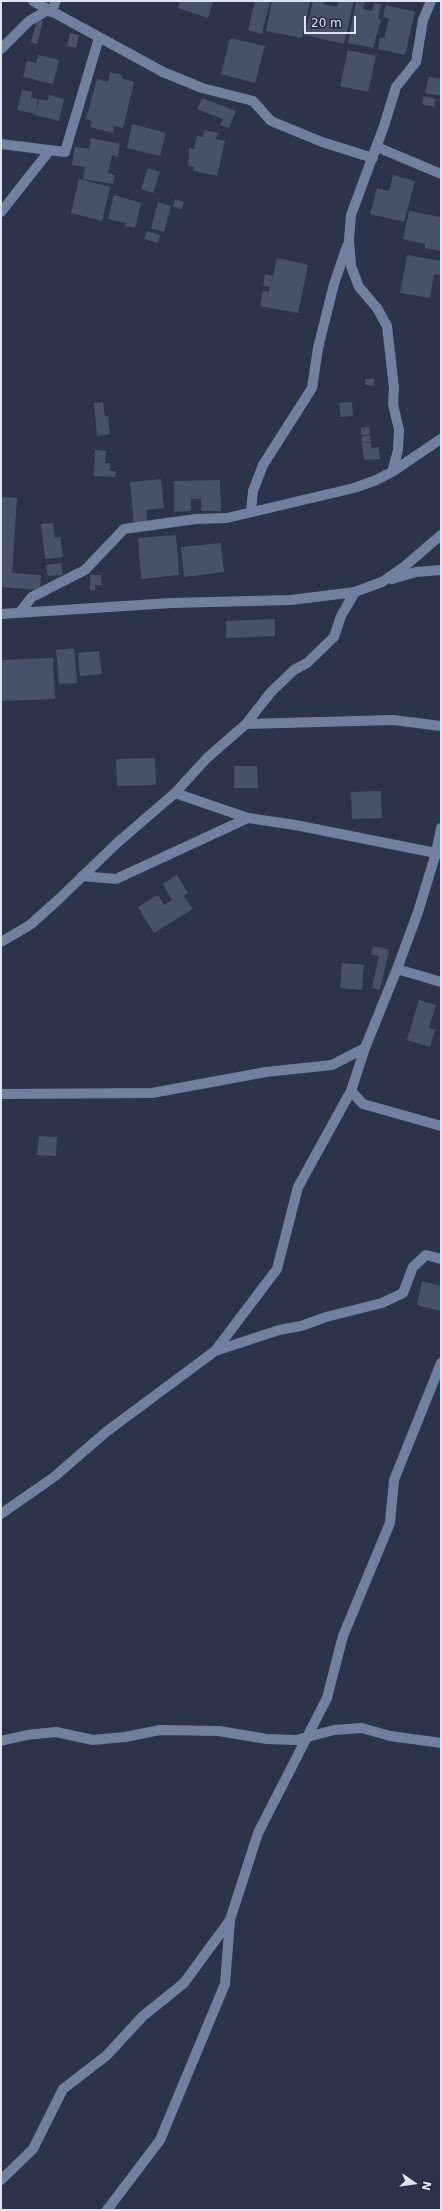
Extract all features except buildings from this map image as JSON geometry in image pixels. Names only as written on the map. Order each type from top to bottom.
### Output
[{"type":"street","points":[[33,1],[99,38],[176,78],[202,88],[253,101],[271,121],[322,142],[373,158]]},
{"type":"street","points":[[1,49],[29,21],[50,11],[56,1]]},
{"type":"street","points":[[392,472],[399,435],[393,404],[394,388],[387,326],[377,308],[359,287],[351,266],[349,240],[351,216],[373,158],[396,87],[416,62],[422,20],[431,1]]},
{"type":"street","points":[[1,144],[65,152],[99,38]]},
{"type":"street","points":[[377,146],[441,174]]},
{"type":"street","points":[[1,212],[50,150]]},
{"type":"street","points":[[251,512],[254,491],[263,465],[312,388],[318,348],[334,284],[349,240]]},
{"type":"street","points":[[19,613],[32,597],[85,570],[124,529],[196,519],[227,518],[354,488],[374,481],[392,472],[441,439]]},
{"type":"street","points":[[382,582],[405,566],[441,535]]},
{"type":"street","points":[[1,614],[170,603],[291,600],[355,592],[416,572],[441,570]]},
{"type":"street","points":[[1,942],[30,925],[82,876],[175,793],[207,758],[246,724],[271,692],[294,670],[307,663],[334,637],[341,616],[355,592]]},
{"type":"street","points":[[246,724],[394,720],[441,726]]},
{"type":"street","points":[[175,793],[248,818],[439,853]]},
{"type":"street","points":[[82,876],[116,879],[248,818]]},
{"type":"street","points":[[1,1514],[54,1477],[106,1432],[215,1351],[276,1269],[298,1187],[351,1091],[365,1048],[397,970],[439,853],[441,828]]},
{"type":"street","points":[[397,970],[441,982]]},
{"type":"street","points":[[1,1094],[152,1093],[266,1072],[332,1065],[365,1048]]},
{"type":"street","points":[[351,1091],[363,1104],[441,1126]]},
{"type":"street","points":[[215,1351],[266,1334],[382,1303],[403,1293],[413,1267],[426,1255],[441,1259]]},
{"type":"street","points":[[107,2210],[160,2140],[225,1984],[230,1920],[258,1833],[327,1698],[343,1636],[390,1523],[394,1480],[441,1363]]},
{"type":"street","points":[[1,1741],[27,1735],[56,1732],[93,1740],[125,1737],[160,1730],[219,1731],[267,1739],[296,1740],[334,1730],[362,1728],[390,1736],[441,1743]]},
{"type":"street","points":[[1,2180],[33,2150],[63,2089],[106,2056],[143,2016],[184,1983],[230,1920]]}]
